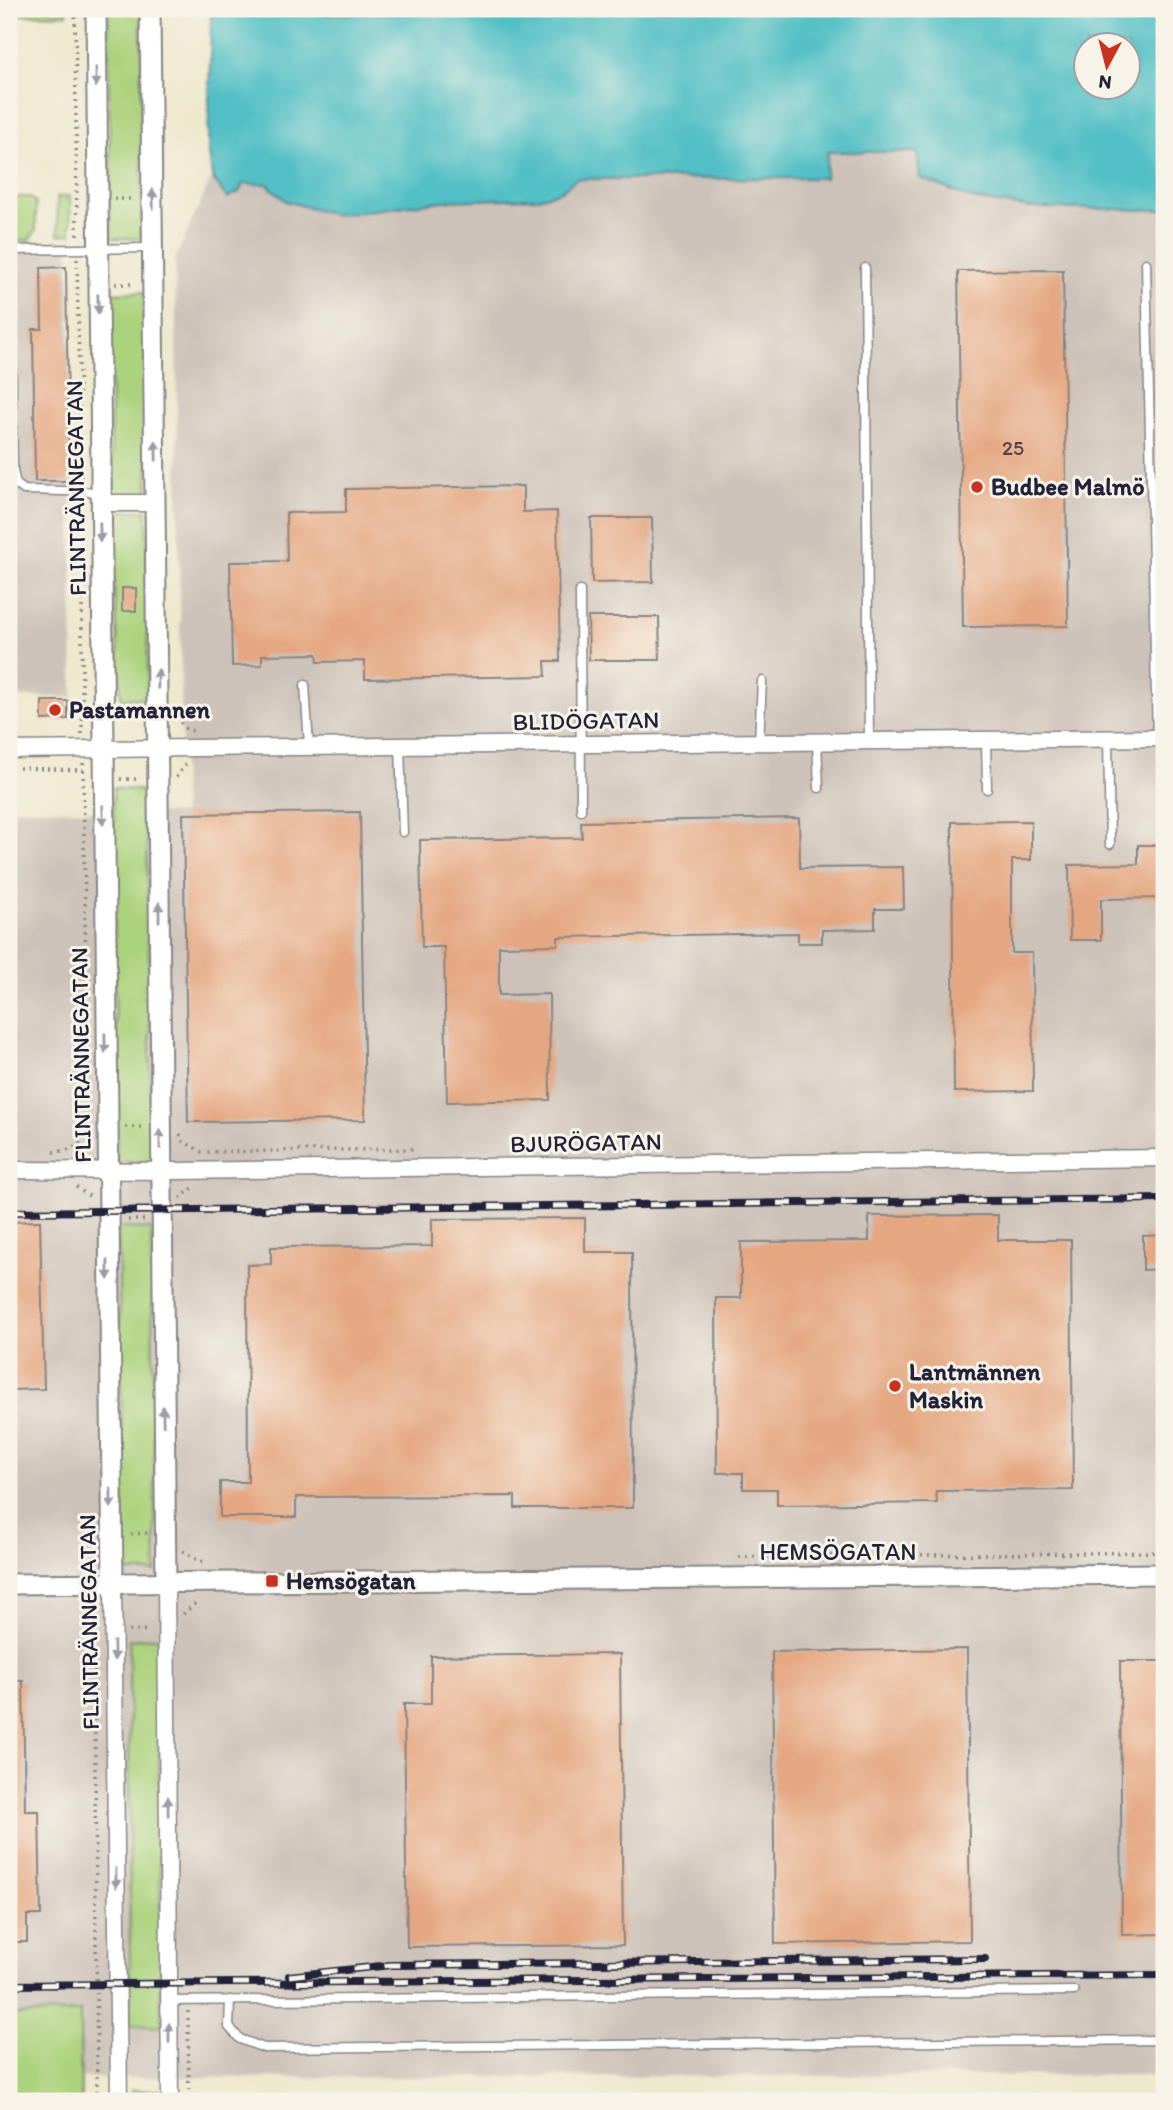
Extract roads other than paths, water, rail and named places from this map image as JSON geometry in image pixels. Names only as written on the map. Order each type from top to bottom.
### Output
[{"type":"street","name":"FLINTRÄNNEGATAN","points":[[96,9],[98,285],[94,495],[104,747],[106,1170],[112,1534],[103,1583],[113,1631],[119,2101]]},
{"type":"street","points":[[150,9],[170,2101]]},
{"type":"street","points":[[94,495],[156,503]]},
{"type":"street","name":"BLIDÖGATAN","points":[[9,750],[1160,738]]},
{"type":"street","name":"BJURÖGATAN","points":[[9,1170],[160,1171],[1164,1158]]},
{"type":"street","name":"HEMSÖGATAN","points":[[9,1584],[1164,1574]]},
{"type":"lane","points":[[94,495],[24,490],[16,484],[13,471],[10,250],[153,248]]},
{"type":"lane","points":[[1146,263],[1160,738]]},
{"type":"lane","points":[[865,268],[869,740]]},
{"type":"lane","points":[[580,591],[581,810]]},
{"type":"lane","points":[[759,742],[762,681]]},
{"type":"lane","points":[[305,685],[309,746]]},
{"type":"lane","points":[[1108,739],[1110,844]]},
{"type":"lane","points":[[986,740],[987,789]]},
{"type":"lane","points":[[817,742],[819,788]]},
{"type":"lane","points":[[400,746],[403,832]]},
{"type":"lane","points":[[169,2001],[1074,1991]]},
{"type":"lane","points":[[230,2000],[229,2028],[240,2039],[264,2048],[1164,2040]]},
{"type":"water","points":[[518,9],[1164,9],[1164,210],[1031,208],[972,199],[920,178],[917,152],[828,152],[825,178],[576,179],[561,191],[538,198],[443,201],[335,215],[286,201],[267,184],[243,184],[239,192],[227,198],[212,177],[208,146],[211,15],[513,13]]},
{"type":"railway","points":[[9,1212],[1164,1199]]},
{"type":"railway","points":[[289,1976],[391,1965],[985,1959]]},
{"type":"railway","points":[[9,1985],[1164,1975]]},
{"type":"place","name":"Budbee Malmö","points":[[977,487]]},
{"type":"place","name":"Pastamannen","points":[[55,710]]},
{"type":"place","name":"Lantmännen Maskin","points":[[895,1386]]},
{"type":"place","name":"Hemsögatan","points":[[272,1581]]}]
